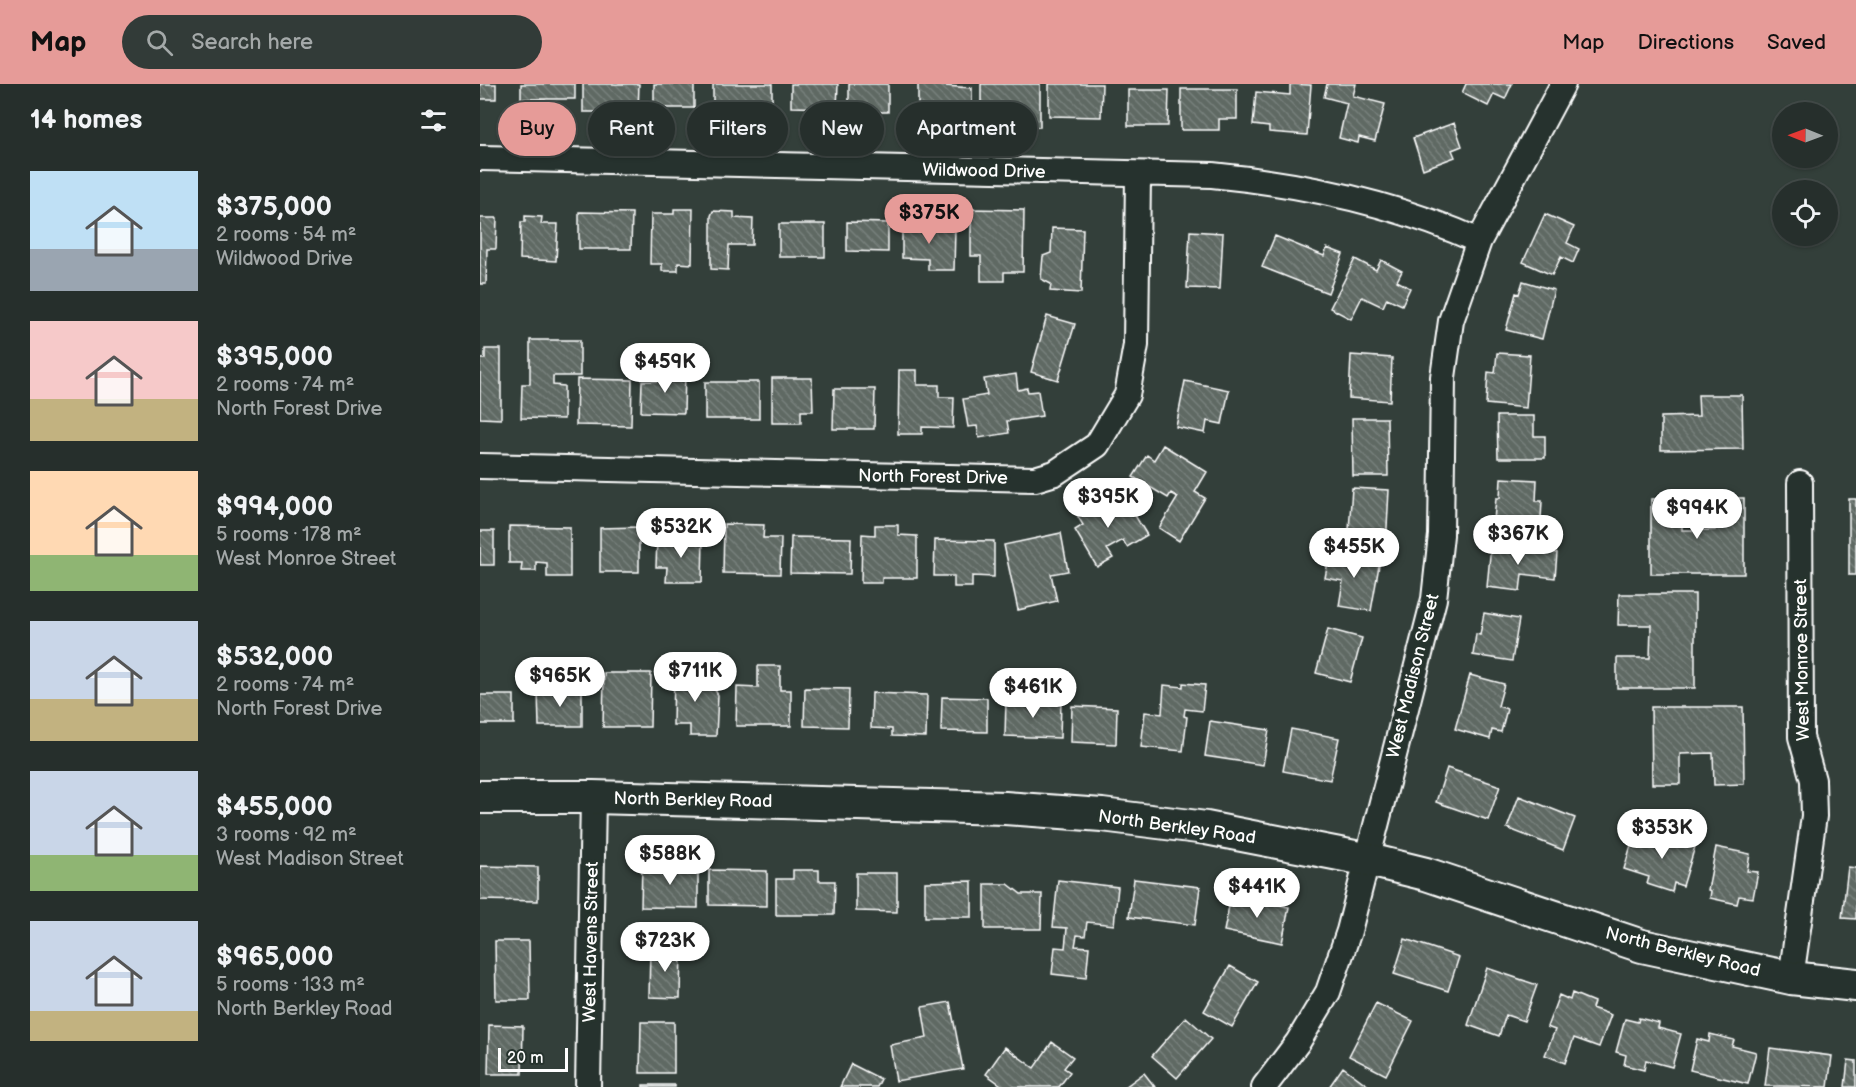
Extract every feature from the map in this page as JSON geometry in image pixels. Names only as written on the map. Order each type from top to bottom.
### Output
[{"type":"street","name":"West Madison Street","points":[[1264,1087],[1299,1042],[1328,992],[1349,931],[1365,859],[1434,599],[1441,535],[1443,377],[1451,321],[1479,241],[1563,84]]},
{"type":"street","name":"Wildwood Drive","points":[[480,158],[1212,175],[1278,182],[1385,206],[1479,241]]},
{"type":"street","name":"North Forest Drive","points":[[480,466],[1035,479],[1054,472],[1097,445],[1127,394],[1136,345],[1138,175]]},
{"type":"street","name":"West Monroe Street","points":[[1791,978],[1814,816],[1813,780],[1801,736],[1800,483]]},
{"type":"street","name":"North Berkley Road","points":[[480,797],[593,797],[1005,808],[1102,815],[1206,828],[1365,859],[1426,874],[1642,946],[1791,978],[1856,985]]},
{"type":"street","name":"West Havens Street","points":[[588,1087],[593,797]]},
{"type":"building","points":[[480,84],[496,84],[496,99],[480,99]]},
{"type":"building","points":[[521,84],[575,84],[575,99],[521,99]]},
{"type":"building","points":[[583,84],[639,84],[638,102],[588,102],[588,112],[583,112]]},
{"type":"building","points":[[654,84],[694,84],[694,102],[687,102],[687,108],[675,108],[675,102],[654,102]]},
{"type":"building","points":[[713,84],[772,84],[772,102],[713,102]]},
{"type":"building","points":[[791,84],[838,84],[837,102],[800,102],[800,107],[791,107]]},
{"type":"building","points":[[849,84],[888,84],[888,112],[884,112],[884,102],[849,102]]},
{"type":"building","points":[[918,84],[972,88],[972,102],[918,102]]},
{"type":"building","points":[[981,84],[1040,84],[1040,127],[1037,127],[1037,102],[981,102]]},
{"type":"building","points":[[1049,84],[1102,84],[1101,117],[1049,116]]},
{"type":"building","points":[[1290,84],[1311,85],[1307,135],[1269,132],[1269,127],[1253,125],[1256,92],[1290,95]]},
{"type":"building","points":[[1327,84],[1356,84],[1353,96],[1385,104],[1375,141],[1359,137],[1358,143],[1339,138],[1347,103],[1324,97]]},
{"type":"building","points":[[1466,84],[1512,84],[1505,99],[1494,94],[1488,106],[1462,93]]},
{"type":"building","points":[[1181,89],[1237,89],[1237,119],[1219,119],[1219,130],[1181,130]]},
{"type":"building","points":[[1128,90],[1169,90],[1168,126],[1128,126]]},
{"type":"building","points":[[1454,123],[1462,146],[1452,150],[1455,157],[1423,169],[1413,138]]},
{"type":"building","points":[[674,209],[693,209],[692,264],[678,263],[678,271],[662,271],[662,264],[650,264],[651,214],[674,214]]},
{"type":"building","points":[[971,209],[1024,210],[1023,272],[1004,272],[1004,281],[981,281],[981,256],[971,256]]},
{"type":"building","points":[[713,211],[734,212],[734,218],[753,219],[752,245],[729,245],[728,270],[711,269],[711,216]]},
{"type":"building","points":[[579,212],[632,213],[631,249],[579,249]]},
{"type":"building","points":[[1545,214],[1574,227],[1567,243],[1579,249],[1573,263],[1561,257],[1552,275],[1523,262]]},
{"type":"building","points":[[525,216],[542,217],[541,224],[558,224],[556,261],[520,259],[521,222],[525,222]]},
{"type":"building","points":[[480,218],[497,218],[496,249],[487,249],[486,284],[480,284]]},
{"type":"building","points":[[847,222],[888,223],[888,252],[847,251]]},
{"type":"building","points":[[902,222],[928,222],[928,229],[955,229],[954,270],[928,270],[928,259],[902,258]]},
{"type":"building","points":[[779,224],[825,224],[825,257],[779,257]]},
{"type":"building","points":[[1052,228],[1083,229],[1081,293],[1050,291],[1051,284],[1041,279],[1043,256],[1051,253]]},
{"type":"building","points":[[1190,231],[1223,233],[1220,289],[1187,288]]},
{"type":"building","points":[[1275,236],[1324,256],[1327,248],[1343,254],[1328,293],[1262,267]]},
{"type":"building","points":[[1355,259],[1376,270],[1381,260],[1402,271],[1397,281],[1410,288],[1402,305],[1387,298],[1383,307],[1362,297],[1351,319],[1330,308]]},
{"type":"building","points":[[1523,281],[1554,290],[1542,339],[1506,330],[1516,293],[1519,294]]},
{"type":"building","points":[[1047,316],[1075,324],[1058,380],[1031,372]]},
{"type":"building","points":[[530,340],[580,340],[580,376],[553,376],[553,385],[564,386],[564,419],[521,418],[522,384],[530,384]]},
{"type":"building","points":[[485,349],[501,349],[501,419],[480,418],[480,359],[485,359]]},
{"type":"building","points":[[1497,353],[1530,355],[1526,408],[1486,404],[1488,372],[1495,373]]},
{"type":"building","points":[[1351,355],[1392,358],[1390,401],[1349,398]]},
{"type":"building","points":[[664,370],[685,371],[684,413],[641,412],[642,381],[663,381]]},
{"type":"building","points":[[899,370],[917,370],[917,385],[939,385],[939,397],[954,397],[953,428],[922,427],[922,434],[898,434]]},
{"type":"building","points":[[1016,374],[1018,390],[1027,388],[1028,392],[1038,391],[1042,416],[1007,421],[1009,433],[979,438],[977,426],[968,427],[963,399],[987,395],[984,379]]},
{"type":"building","points":[[772,378],[812,378],[813,411],[801,411],[801,423],[772,423]]},
{"type":"building","points":[[577,379],[632,380],[631,426],[576,425]]},
{"type":"building","points":[[1185,381],[1229,390],[1222,424],[1207,421],[1205,433],[1176,427]]},
{"type":"building","points":[[705,382],[759,382],[759,419],[705,419]]},
{"type":"building","points":[[834,389],[875,389],[874,429],[833,429]]},
{"type":"building","points":[[1698,395],[1742,395],[1743,449],[1661,450],[1661,417],[1699,416]]},
{"type":"building","points":[[1497,416],[1534,416],[1534,436],[1545,436],[1545,458],[1498,458]]},
{"type":"building","points":[[1352,418],[1387,418],[1388,476],[1353,476]]},
{"type":"building","points":[[1163,445],[1207,472],[1195,492],[1205,498],[1179,541],[1159,528],[1178,497],[1171,493],[1168,498],[1133,477],[1147,455],[1154,460]]},
{"type":"building","points":[[1501,478],[1537,480],[1536,501],[1542,501],[1540,536],[1499,534],[1499,520],[1494,520],[1496,498],[1500,498]]},
{"type":"building","points":[[1352,488],[1389,490],[1386,546],[1348,544]]},
{"type":"building","points":[[1123,496],[1147,535],[1127,547],[1123,540],[1107,549],[1113,558],[1097,567],[1075,530],[1083,525],[1077,515],[1101,501],[1105,508]]},
{"type":"building","points":[[1715,498],[1744,498],[1744,574],[1651,574],[1651,499],[1682,499],[1682,530],[1715,530]]},
{"type":"building","points":[[1849,499],[1856,499],[1856,575],[1849,575]]},
{"type":"building","points":[[724,524],[764,525],[763,538],[781,538],[780,574],[723,573]]},
{"type":"building","points":[[875,525],[898,525],[898,535],[917,536],[917,578],[882,578],[882,583],[861,583],[862,534],[875,535]]},
{"type":"building","points":[[509,526],[570,527],[570,577],[547,577],[547,563],[536,562],[536,571],[521,571],[522,563],[509,563]]},
{"type":"building","points":[[639,527],[639,572],[600,572],[600,528]]},
{"type":"building","points":[[480,531],[494,531],[494,565],[480,565]]},
{"type":"building","points":[[1061,533],[1068,571],[1051,574],[1057,601],[1018,610],[1004,545]]},
{"type":"building","points":[[791,537],[851,538],[850,574],[790,573]]},
{"type":"building","points":[[657,538],[703,539],[702,582],[666,582],[667,567],[656,567]]},
{"type":"building","points":[[935,540],[994,541],[994,577],[972,576],[972,587],[954,587],[954,576],[934,576]]},
{"type":"building","points":[[1491,545],[1557,553],[1555,578],[1522,574],[1520,591],[1487,587]]},
{"type":"building","points":[[1330,551],[1380,560],[1371,611],[1339,606],[1343,581],[1325,578]]},
{"type":"building","points":[[1619,594],[1695,594],[1695,688],[1617,688],[1617,658],[1650,658],[1651,625],[1618,625]]},
{"type":"building","points":[[1484,613],[1519,619],[1512,661],[1473,655],[1476,634],[1480,635]]},
{"type":"building","points":[[1328,629],[1362,638],[1350,682],[1316,673]]},
{"type":"building","points":[[758,666],[780,666],[780,690],[791,690],[791,726],[736,726],[737,687],[758,688]]},
{"type":"building","points":[[674,670],[704,671],[718,695],[716,736],[690,736],[690,725],[673,725]]},
{"type":"building","points":[[604,673],[651,673],[650,727],[603,727]]},
{"type":"building","points":[[1470,675],[1504,684],[1498,706],[1507,709],[1501,732],[1492,730],[1490,739],[1455,729]]},
{"type":"building","points":[[1183,683],[1205,685],[1202,711],[1185,709],[1184,716],[1187,717],[1183,751],[1141,747],[1145,712],[1162,714],[1164,685],[1183,687]]},
{"type":"building","points":[[805,688],[849,689],[848,727],[804,726]]},
{"type":"building","points":[[538,691],[582,691],[582,726],[539,726]]},
{"type":"building","points":[[872,693],[927,695],[926,737],[892,736],[892,729],[871,728]]},
{"type":"building","points":[[480,695],[514,695],[514,724],[480,724]]},
{"type":"building","points":[[942,697],[987,698],[987,732],[941,731]]},
{"type":"building","points":[[1006,700],[1061,701],[1060,738],[1005,736]]},
{"type":"building","points":[[1072,706],[1117,708],[1116,744],[1071,742]]},
{"type":"building","points":[[1651,707],[1743,707],[1744,784],[1714,785],[1713,753],[1680,754],[1680,784],[1652,784]]},
{"type":"building","points":[[1210,721],[1269,730],[1263,765],[1205,756]]},
{"type":"building","points":[[1291,729],[1339,738],[1330,780],[1283,771]]},
{"type":"building","points":[[1447,768],[1500,786],[1488,820],[1436,802]]},
{"type":"building","points":[[1519,796],[1575,818],[1563,850],[1507,828]]},
{"type":"building","points":[[1670,832],[1697,840],[1683,886],[1674,883],[1672,892],[1647,884],[1649,877],[1624,869],[1634,835],[1666,845]]},
{"type":"building","points":[[1716,847],[1750,854],[1747,871],[1758,872],[1753,898],[1739,896],[1737,904],[1710,898],[1711,891],[1708,890]]},
{"type":"building","points":[[642,864],[698,864],[698,908],[641,907]]},
{"type":"building","points":[[480,866],[538,867],[538,901],[480,900]]},
{"type":"building","points":[[1848,867],[1856,868],[1856,919],[1842,918]]},
{"type":"building","points":[[709,870],[767,871],[767,906],[709,905]]},
{"type":"building","points":[[793,870],[819,870],[819,881],[835,881],[834,915],[776,915],[776,879],[793,879]]},
{"type":"building","points":[[856,873],[897,873],[897,912],[856,911]]},
{"type":"building","points":[[1134,879],[1200,887],[1195,925],[1129,917]]},
{"type":"building","points":[[1058,880],[1118,887],[1114,925],[1087,922],[1085,936],[1077,935],[1075,946],[1089,947],[1086,978],[1052,974],[1055,947],[1065,948],[1067,928],[1053,927]]},
{"type":"building","points":[[972,881],[972,917],[925,917],[925,882]]},
{"type":"building","points":[[985,884],[1008,884],[1021,894],[1042,894],[1041,929],[985,929]]},
{"type":"building","points":[[1231,896],[1289,907],[1282,943],[1224,931]]},
{"type":"building","points":[[1405,939],[1459,957],[1448,991],[1394,974]]},
{"type":"building","points":[[495,941],[529,941],[530,1000],[496,1000]]},
{"type":"building","points":[[650,949],[681,949],[680,998],[649,997]]},
{"type":"building","points":[[1230,966],[1258,982],[1232,1027],[1204,1011]]},
{"type":"building","points":[[1487,968],[1537,985],[1524,1021],[1506,1015],[1499,1036],[1468,1025]]},
{"type":"building","points":[[1572,993],[1594,1002],[1592,1008],[1611,1015],[1599,1047],[1574,1038],[1565,1063],[1545,1055],[1555,1030],[1547,1027],[1559,995],[1570,1000]]},
{"type":"building","points":[[950,1002],[963,1069],[896,1081],[890,1045],[927,1038],[922,1007]]},
{"type":"building","points":[[1376,1003],[1413,1021],[1386,1075],[1349,1056]]},
{"type":"building","points":[[1186,1017],[1211,1039],[1177,1078],[1152,1056]]},
{"type":"building","points":[[1639,1018],[1659,1023],[1658,1028],[1681,1034],[1672,1067],[1646,1060],[1644,1070],[1624,1065],[1626,1055],[1616,1052],[1625,1019],[1638,1022]]},
{"type":"building","points":[[641,1022],[674,1022],[674,1073],[640,1073]]},
{"type":"building","points":[[489,1025],[523,1026],[522,1074],[488,1074]]},
{"type":"building","points":[[1710,1034],[1734,1040],[1732,1046],[1756,1052],[1748,1084],[1690,1070],[1697,1039],[1709,1042]]},
{"type":"building","points":[[1052,1042],[1073,1057],[1064,1068],[1070,1072],[1059,1087],[1004,1087],[986,1074],[1005,1047],[1034,1068]]},
{"type":"building","points":[[1770,1048],[1832,1056],[1828,1087],[1765,1086]]},
{"type":"building","points":[[1848,1060],[1856,1061],[1856,1087],[1845,1087]]},
{"type":"building","points":[[851,1064],[881,1079],[877,1087],[840,1087]]},
{"type":"building","points":[[1343,1067],[1370,1087],[1329,1087]]},
{"type":"building","points":[[1144,1073],[1155,1087],[1125,1087]]},
{"type":"building","points":[[643,1085],[675,1085],[675,1087],[643,1087]]}]
